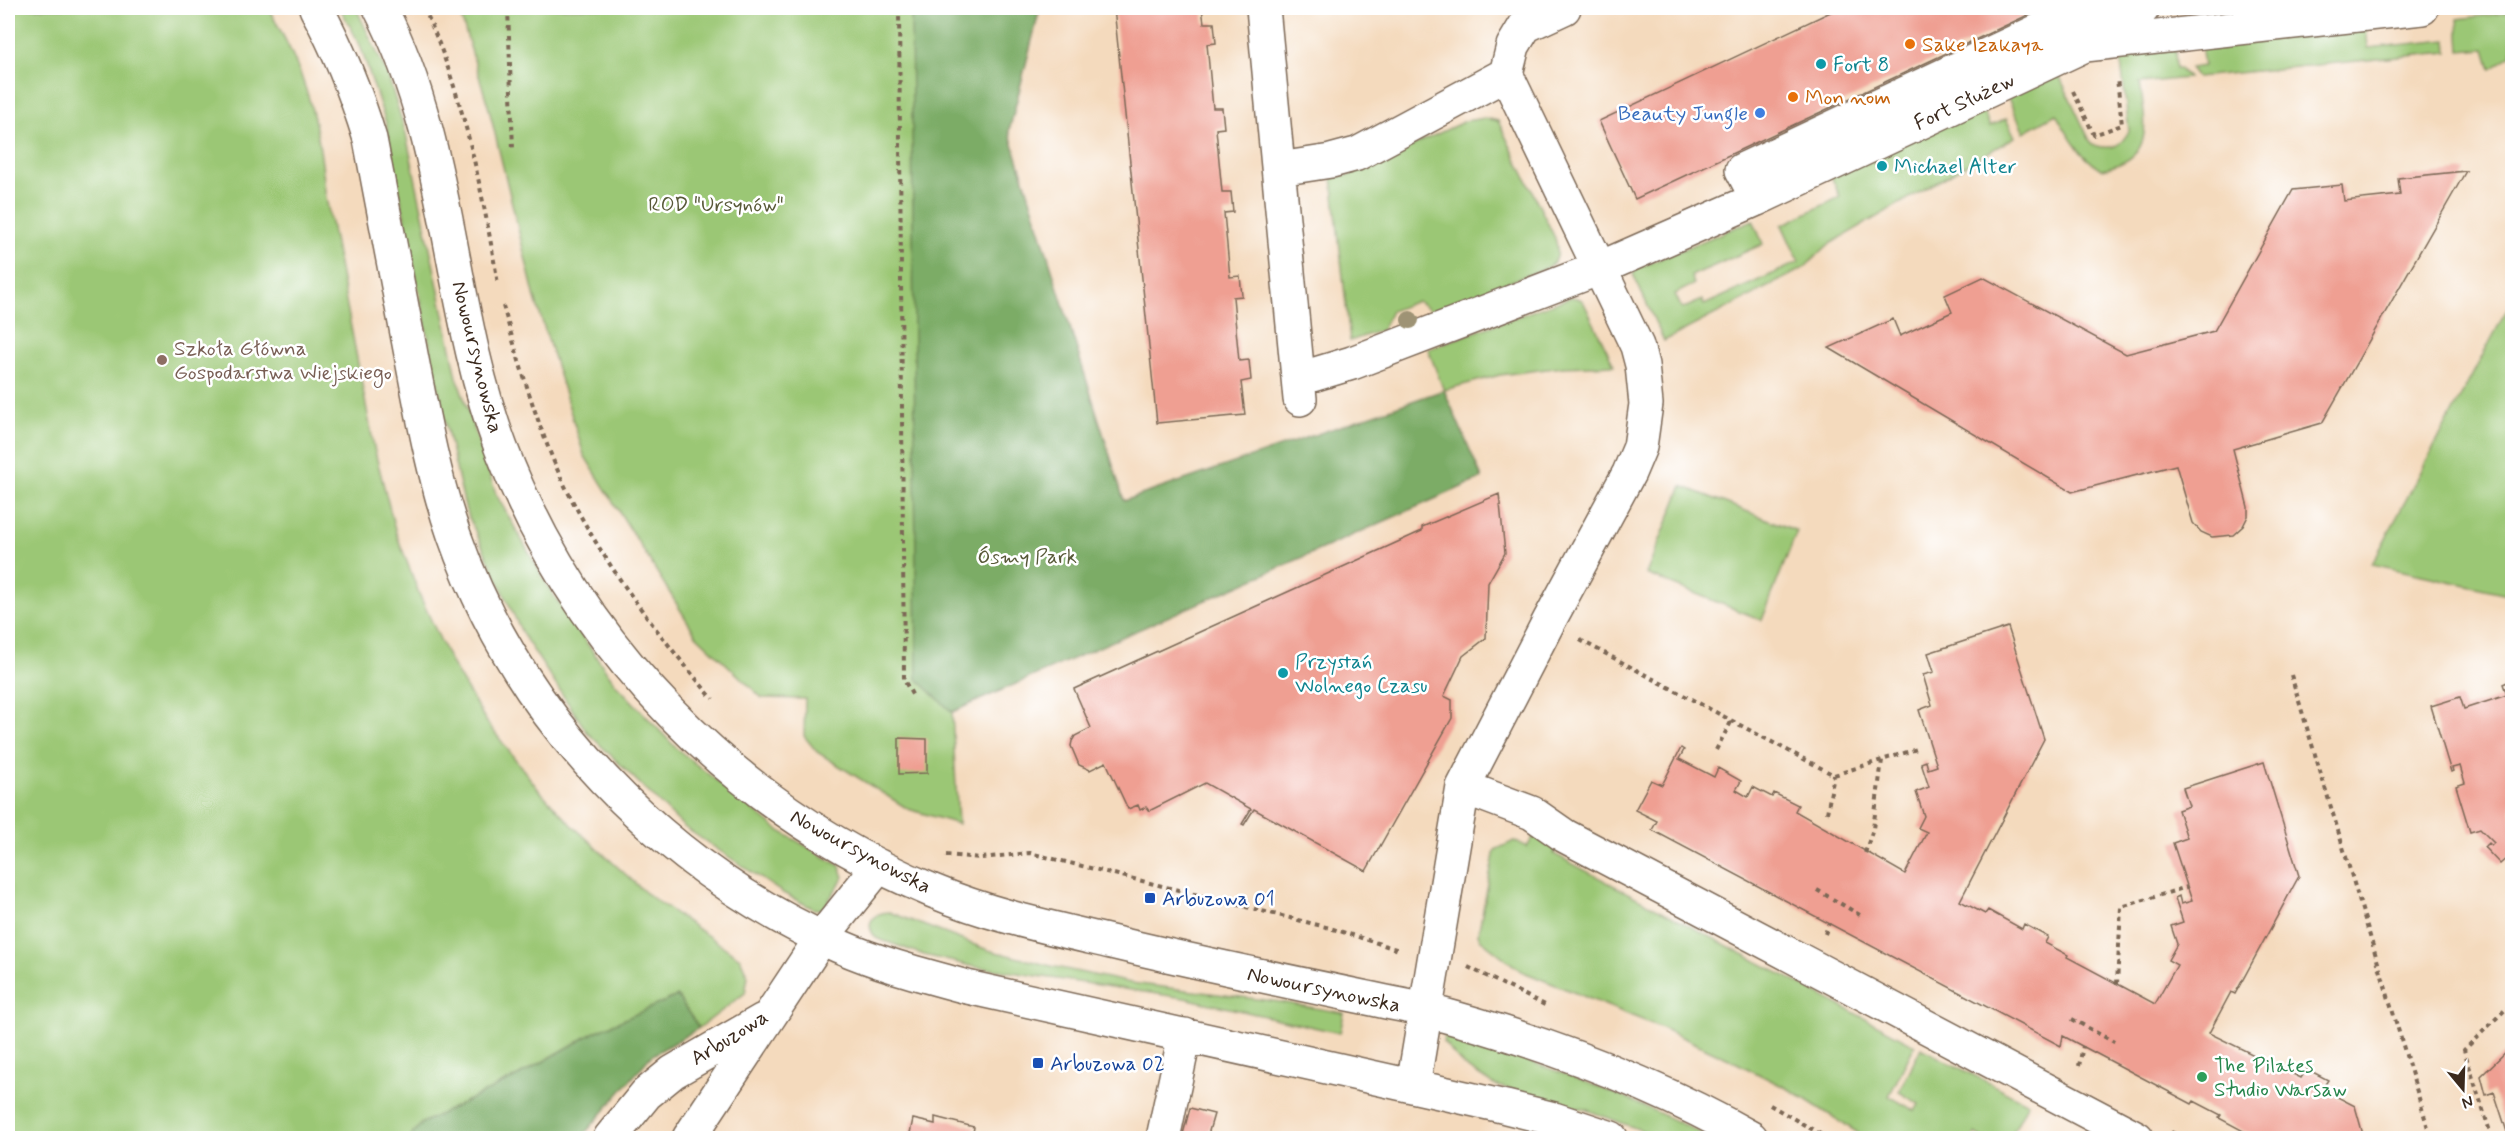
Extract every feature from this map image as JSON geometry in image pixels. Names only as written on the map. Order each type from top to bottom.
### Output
[{"type":"street","points":[[316,8],[333,39],[370,139],[434,468],[454,535],[495,628],[549,715],[592,768],[665,838],[719,879],[777,915],[869,958],[967,987],[1506,1107],[1598,1136]]},
{"type":"street","name":"Nowoursynowska","points":[[380,8],[412,84],[428,133],[468,337],[481,387],[513,476],[559,568],[595,624],[637,676],[682,724],[729,768],[786,812],[879,866],[933,891],[987,911],[1151,952],[1425,1010],[1510,1034],[1618,1073],[1670,1096],[1751,1138]]},
{"type":"street","points":[[1263,8],[1279,169],[1331,161],[1357,154],[1506,74]]},
{"type":"street","points":[[1413,1086],[1463,787],[1629,473],[1640,447],[1646,404],[1642,366],[1637,346],[1506,74],[1513,46],[1525,26],[1564,8]]},
{"type":"street","points":[[1757,199],[1743,170],[2072,15],[2143,8]]},
{"type":"street","name":"Fort Służew","points":[[1279,169],[1300,389],[1352,363],[1600,268],[1757,199],[2085,45],[2422,8]]},
{"type":"street","points":[[1463,787],[1532,813],[1565,836],[2137,1138]]},
{"type":"street","name":"Arbuzowa","points":[[610,1138],[646,1094],[673,1072],[770,1017],[822,937],[879,866]]},
{"type":"street","points":[[689,1138],[770,1017]]},
{"type":"street","points":[[1162,1138],[1185,1035]]},
{"type":"path","points":[[424,8],[435,32],[462,110],[484,206],[500,291]]},
{"type":"path","points":[[508,8],[513,150]]},
{"type":"path","points":[[899,8],[904,680],[914,698]]},
{"type":"path","points":[[501,302],[531,404],[555,463],[584,520],[623,586],[719,707]]},
{"type":"path","points":[[1577,638],[1834,775],[1917,749]]},
{"type":"path","points":[[2291,675],[2431,1138]]},
{"type":"path","points":[[1716,750],[1731,722]]},
{"type":"path","points":[[1865,853],[1873,829],[1882,760]]},
{"type":"path","points":[[1827,813],[1834,775]]},
{"type":"path","points":[[940,854],[981,858],[1030,854],[1330,928],[1367,942],[1406,952]]},
{"type":"path","points":[[2117,984],[2121,907],[2187,887]]},
{"type":"path","points":[[1817,890],[1860,915]]},
{"type":"path","points":[[2492,1138],[2464,1050],[2512,1003]]},
{"type":"path","points":[[2072,1019],[2114,1042]]},
{"type":"green space","name":"Szkoła Główna Gospodarstwa Wiejskiego","points":[[8,8],[268,8],[301,74],[314,118],[325,192],[375,452],[396,533],[420,596],[450,661],[486,721],[538,789],[574,827],[647,894],[740,958],[748,976],[745,993],[699,1028],[677,997],[595,1032],[518,1076],[422,1123],[409,1138],[8,1138]]},
{"type":"green space","points":[[340,8],[356,8],[388,76],[406,134],[457,377],[496,494],[550,590],[614,682],[677,749],[778,830],[840,866],[844,877],[823,909],[814,909],[783,893],[684,827],[587,732],[523,635],[466,511],[443,413],[386,123],[360,45]]},
{"type":"green space","name":"ROD \"Ursynów\"","points":[[456,8],[1040,8],[1009,131],[1124,501],[1444,391],[1428,349],[1571,297],[1583,301],[1614,365],[1563,367],[1500,375],[1444,390],[1482,478],[952,712],[958,824],[908,809],[817,752],[804,736],[805,699],[762,698],[696,635],[584,455],[535,298],[489,109],[462,20]]},
{"type":"green space","name":"Ósmy Park","points":[[911,8],[1040,8],[1009,131],[1124,501],[1444,390],[1482,478],[952,712],[917,679]]},
{"type":"green space","points":[[2512,12],[2512,55],[2491,69],[2485,49],[2460,51],[2458,19]]},
{"type":"green space","points":[[2366,26],[2368,48],[2447,40],[2448,52],[2197,77],[2190,68],[2204,66],[2201,44]]},
{"type":"green space","points":[[2175,48],[2176,68],[2179,68],[2188,78],[2140,83],[2145,127],[2139,149],[2131,158],[2101,169],[2086,158],[2056,114],[2024,132],[2006,94],[2057,71],[2092,145],[2114,146],[2122,141],[2129,131],[2120,54]]},
{"type":"green space","points":[[1981,106],[1990,126],[2006,119],[2015,137],[1828,245],[1804,268],[1664,341],[1633,274],[1638,268],[1753,220],[1763,244],[1691,276],[1694,284],[1675,294],[1682,309],[1702,300],[1704,305],[1799,262],[1782,225],[1840,197],[1831,176]]},
{"type":"green space","points":[[1485,118],[1498,121],[1555,238],[1558,254],[1555,262],[1541,270],[1432,311],[1417,301],[1391,311],[1382,330],[1350,341],[1332,177],[1350,175],[1465,121]]},
{"type":"green space","points":[[2512,300],[2512,595],[2372,564]]},
{"type":"green space","points":[[1682,486],[1797,531],[1762,620],[1646,574]]},
{"type":"green space","points":[[1534,836],[1556,848],[1554,854],[1915,1045],[1889,1096],[1915,1111],[1919,1104],[1899,1092],[1921,1048],[2028,1103],[2010,1138],[1983,1138],[1975,1134],[1972,1138],[1866,1138],[1794,1092],[1731,1060],[1662,1028],[1521,971],[1480,939],[1478,934],[1495,850],[1514,841],[1527,847]]},
{"type":"green space","points":[[889,912],[988,950],[1051,966],[1131,983],[1280,1002],[1344,1013],[1340,1033],[1184,998],[971,966],[924,955],[876,938],[870,924],[872,920],[878,915]]},
{"type":"green space","points":[[677,996],[699,1028],[651,1056],[581,1138],[409,1138],[422,1123],[518,1076],[595,1032]]},
{"type":"green space","points":[[1445,1035],[1580,1080],[1646,1107],[1710,1138],[1662,1138],[1587,1110],[1494,1085],[1464,1066],[1443,1042]]},
{"type":"building","points":[[1114,8],[1202,8],[1204,23],[1214,23],[1216,43],[1207,44],[1213,108],[1222,108],[1224,128],[1216,129],[1222,192],[1231,192],[1233,212],[1224,213],[1230,277],[1240,276],[1242,296],[1233,297],[1239,361],[1249,360],[1251,380],[1241,382],[1245,415],[1157,423]]},
{"type":"building","name":"Fort 8","points":[[1839,8],[2043,8],[1635,199],[1599,121]]},
{"type":"building","points":[[2466,171],[2322,423],[2233,449],[2248,507],[2248,516],[2243,526],[2233,535],[2212,537],[2201,532],[2193,523],[2176,465],[2072,492],[1829,348],[1893,319],[1900,336],[1952,312],[1945,295],[1983,277],[2126,354],[2214,331],[2293,190],[2342,185],[2344,201],[2400,195],[2398,178]]},
{"type":"building","name":"Przystań Wolnego Czasu","points":[[1499,494],[1505,553],[1488,583],[1486,638],[1463,656],[1444,696],[1452,700],[1452,718],[1366,871],[1254,809],[1244,825],[1242,824],[1251,809],[1205,783],[1149,811],[1146,807],[1140,810],[1138,805],[1128,809],[1106,762],[1090,770],[1079,765],[1071,746],[1072,741],[1075,736],[1091,728],[1074,689],[1422,531],[1422,527]]},
{"type":"building","points":[[2008,627],[2044,739],[1960,901],[1985,914],[1988,910],[2022,929],[2024,924],[2048,937],[2045,943],[2068,955],[2067,957],[2155,1004],[2177,965],[2168,960],[2177,944],[2171,926],[2183,922],[2175,898],[2179,896],[2181,904],[2192,901],[2173,843],[2187,838],[2178,810],[2189,806],[2183,788],[2264,762],[2299,876],[2235,994],[2231,992],[2209,1033],[2301,1078],[2307,1069],[2328,1080],[2322,1089],[2355,1106],[2364,1138],[2250,1138],[2251,1135],[2219,1118],[2221,1115],[2194,1101],[2192,1104],[2063,1036],[2061,1046],[1652,830],[1657,821],[1635,810],[1651,780],[1662,785],[1681,748],[1684,750],[1679,759],[1714,777],[1718,768],[1741,781],[1736,790],[1748,797],[1753,787],[1772,797],[1774,793],[1798,805],[1795,811],[1905,874],[1927,832],[1918,828],[1924,816],[1916,792],[1929,787],[1921,763],[1926,761],[1928,769],[1937,766],[1919,710],[1932,705],[1923,675],[1934,672],[1928,653]]},
{"type":"building","points":[[2512,680],[2512,862],[2508,857],[2500,864],[2484,847],[2488,843],[2491,846],[2494,843],[2480,829],[2470,832],[2456,786],[2465,783],[2460,766],[2452,768],[2451,772],[2431,706],[2460,697],[2464,709],[2507,695],[2503,684]]},
{"type":"building","points":[[899,738],[927,739],[927,773],[899,774]]},
{"type":"building","points":[[2512,1046],[2512,1138],[2509,1138],[2494,1092],[2486,1095],[2481,1076]]},
{"type":"building","points":[[1190,1108],[1214,1114],[1207,1138],[1182,1138]]},
{"type":"building","points":[[935,1117],[974,1127],[973,1133],[993,1138],[909,1138],[913,1119],[935,1124]]},
{"type":"place","name":"Sake Izakaya","points":[[1910,44]]},
{"type":"place","name":"Fort 8","points":[[1821,64]]},
{"type":"place","name":"Mon nom","points":[[1793,97]]},
{"type":"place","name":"Beauty Jungle","points":[[1760,113]]},
{"type":"place","name":"Michael Alter","points":[[1882,166]]},
{"type":"place","name":"Szkoła Główna Gospodarstwa Wiejskiego","points":[[162,360]]},
{"type":"place","name":"Przystań Wolnego Czasu","points":[[1283,673]]},
{"type":"place","name":"Arbuzowa 01","points":[[1150,898]]},
{"type":"place","name":"Arbuzowa 02","points":[[1038,1063]]},
{"type":"place","name":"The Pilates Studio Warsaw","points":[[2202,1077]]}]
